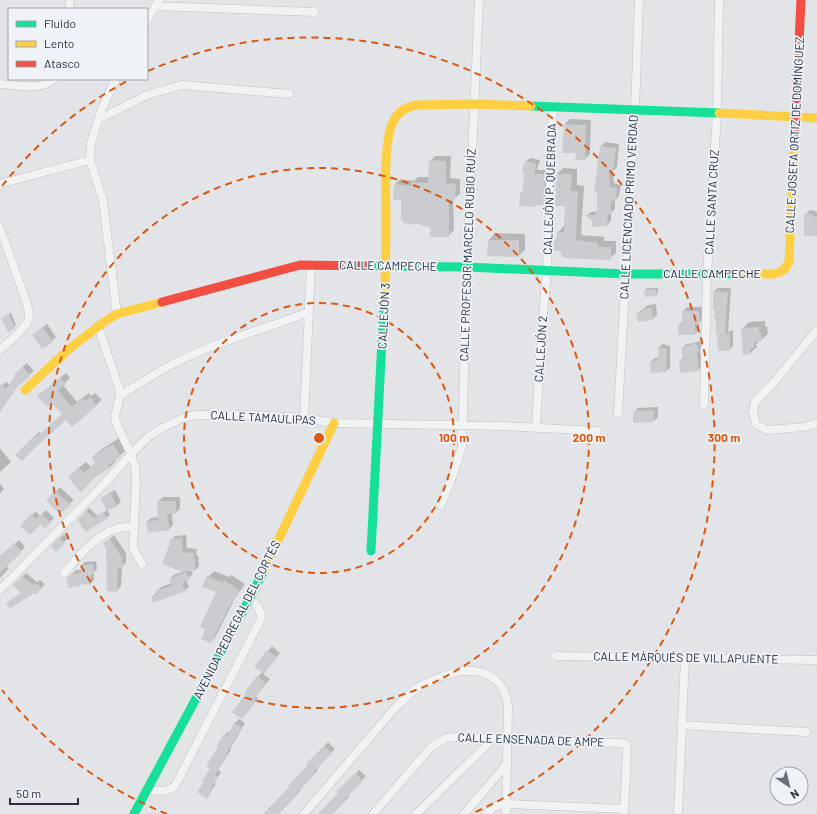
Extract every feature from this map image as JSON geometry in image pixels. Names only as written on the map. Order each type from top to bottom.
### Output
[{"type":"street","name":"CALLE PROFESOR MARCELO RUBIO RUÍZ","points":[[441,505],[461,454],[462,447],[467,267],[479,0]]},
{"type":"street","name":"CALLE LICENCIADO PRIMO VERDAD","points":[[618,414],[635,109],[639,0]]},
{"type":"street","name":"CALLE SANTA CRUZ","points":[[704,404],[707,274],[716,114],[720,0]]},
{"type":"street","name":"CALLE JOSEFA ORTIZ DE DOMÍNGUEZ","points":[[784,270],[789,262],[801,0]]},
{"type":"street","points":[[148,19],[157,3],[314,12]]},
{"type":"street","points":[[0,84],[40,86],[52,80]]},
{"type":"street","points":[[116,80],[102,108],[91,143],[90,160],[103,201],[117,314]]},
{"type":"street","points":[[99,119],[147,95],[182,86],[289,94]]},
{"type":"street","name":"CALLEJÓN 3","points":[[371,551],[386,266],[386,158],[390,130],[394,119],[402,111],[408,107],[416,105],[474,104],[635,109],[817,118]]},
{"type":"street","name":"CALLEJÓN P. QUEBRADA","points":[[547,271],[553,107]]},
{"type":"street","points":[[0,185],[90,160]]},
{"type":"street","points":[[0,228],[27,304],[29,317],[28,322],[0,350]]},
{"type":"street","points":[[304,418],[312,265]]},
{"type":"street","name":"CALLE CAMPECHE","points":[[25,390],[74,345],[98,326],[117,314],[290,267],[312,265],[467,267],[625,274],[775,274],[784,270]]},
{"type":"street","name":"CALLEJÓN 2","points":[[536,428],[540,350],[547,271]]},
{"type":"street","points":[[120,396],[174,363],[216,344],[309,312]]},
{"type":"street","points":[[98,326],[114,371],[120,396],[115,416],[116,423],[135,466],[136,483],[133,548],[142,564]]},
{"type":"street","points":[[817,330],[776,381],[756,402],[753,413],[756,424],[767,430],[804,427],[817,424]]},
{"type":"street","name":"CALLE TAMAULIPAS","points":[[0,590],[148,438],[160,429],[183,418],[196,415],[252,415],[304,418],[334,423],[504,426],[597,431]]},
{"type":"street","name":"AVENIDA PEDREGAL DEL CORTÉS","points":[[134,814],[250,598],[334,423]]},
{"type":"street","points":[[64,573],[99,537],[115,529],[134,526]]},
{"type":"street","points":[[146,790],[164,791],[170,790],[175,786],[261,619],[262,614],[260,610],[250,598]]},
{"type":"street","name":"CALLE MÁRQUÉS DE VILLAPUENTE","points":[[556,656],[817,660]]},
{"type":"street","points":[[678,814],[685,657]]},
{"type":"street","points":[[304,814],[394,709],[418,687],[448,674],[468,670],[482,672],[488,675],[499,684],[507,698],[506,814]]},
{"type":"street","points":[[681,725],[806,732]]},
{"type":"street","name":"CALLE ENSENADA DE AMPE","points":[[373,814],[424,754],[436,743],[446,738],[455,737],[626,744],[627,751],[624,812]]},
{"type":"street","points":[[416,814],[493,739]]},
{"type":"street","points":[[464,814],[506,765]]},
{"type":"street","points":[[486,814],[494,806],[500,804],[624,812]]},
{"type":"building","points":[[564,124],[586,125],[585,160],[575,160],[576,153],[562,153]]},
{"type":"building","points":[[600,146],[616,148],[613,172],[609,172],[610,187],[617,188],[616,201],[611,201],[611,214],[607,215],[608,226],[592,227],[592,221],[585,215],[596,215],[595,211],[597,211],[597,192],[594,192]]},
{"type":"building","points":[[429,160],[446,161],[446,183],[456,184],[455,200],[449,200],[449,237],[430,237],[431,228],[415,223],[414,225],[404,223],[401,219],[401,200],[393,200],[394,184],[411,186],[412,182],[428,183]]},
{"type":"building","points":[[525,161],[536,164],[534,174],[545,174],[544,205],[537,205],[536,207],[519,206],[520,193],[523,193],[524,172],[522,171]]},
{"type":"building","points":[[556,174],[572,174],[571,191],[578,191],[576,240],[598,243],[598,247],[611,247],[611,260],[563,258],[560,251],[553,251],[554,241],[557,241],[557,232],[564,232],[565,206],[555,206]]},
{"type":"building","points":[[804,214],[812,214],[813,216],[817,217],[817,236],[804,236]]},
{"type":"building","points":[[488,240],[519,240],[519,257],[487,256]]},
{"type":"building","points":[[656,289],[657,296],[645,297],[644,290]]},
{"type":"building","points":[[713,291],[728,292],[725,335],[730,333],[730,351],[718,351],[717,337],[723,335],[716,335],[716,319],[714,319],[715,310],[713,310]]},
{"type":"building","points":[[652,308],[653,320],[638,322],[636,313],[642,312],[643,309]]},
{"type":"building","points":[[682,311],[699,311],[699,323],[695,324],[695,335],[678,335],[678,325],[682,325]]},
{"type":"building","points":[[9,314],[15,328],[8,332],[1,318]]},
{"type":"building","points":[[42,327],[53,342],[42,349],[32,335]]},
{"type":"building","points":[[759,327],[762,341],[754,342],[754,348],[750,348],[751,354],[743,355],[741,328]]},
{"type":"building","points":[[696,343],[699,351],[697,352],[699,371],[680,373],[679,361],[684,360],[681,348]]},
{"type":"building","points":[[658,347],[667,349],[666,372],[650,373],[650,361],[658,361]]},
{"type":"building","points":[[23,367],[30,376],[16,388],[0,412],[0,384],[6,389],[15,376],[14,374]]},
{"type":"building","points":[[60,377],[66,384],[58,390],[72,407],[83,398],[85,401],[90,397],[97,406],[72,427],[66,420],[22,461],[15,455],[34,436],[35,438],[62,414],[52,403],[47,407],[37,396]]},
{"type":"building","points":[[654,410],[654,422],[633,423],[633,411]]},
{"type":"building","points":[[113,444],[121,457],[108,465],[110,468],[94,478],[81,493],[68,477],[79,467],[84,473],[95,463],[92,457]]},
{"type":"building","points":[[55,491],[71,505],[60,514],[46,501]]},
{"type":"building","points":[[111,493],[117,506],[107,511],[100,498]]},
{"type":"building","points":[[157,501],[176,501],[176,514],[167,514],[170,530],[148,533],[146,522],[158,520]]},
{"type":"building","points":[[86,511],[94,518],[103,512],[108,518],[86,532],[77,520]]},
{"type":"building","points":[[31,514],[36,519],[42,514],[51,523],[45,528],[41,524],[30,535],[20,526]]},
{"type":"building","points":[[59,537],[65,543],[56,552],[51,546]]},
{"type":"building","points":[[182,538],[183,552],[194,553],[193,559],[195,559],[195,571],[180,571],[162,564],[170,543],[170,539]]},
{"type":"building","points":[[110,539],[122,558],[123,568],[118,568],[117,592],[107,591],[106,549],[103,543]]},
{"type":"building","points":[[14,543],[22,552],[0,573],[0,556]]},
{"type":"building","points":[[93,564],[94,574],[91,574],[90,585],[79,584],[80,586],[68,588],[67,577],[71,574],[81,573],[80,566]]},
{"type":"building","points":[[186,572],[190,579],[182,584],[186,591],[153,603],[151,596],[157,595],[156,590],[172,586],[169,579]]},
{"type":"building","points":[[22,576],[33,585],[36,583],[42,588],[36,595],[34,593],[10,609],[6,603],[21,593],[13,585]]},
{"type":"building","points":[[207,576],[223,583],[224,580],[240,591],[229,607],[211,643],[201,639],[205,630],[200,627],[216,592],[202,587]]},
{"type":"building","points":[[267,650],[277,657],[264,674],[254,667]]},
{"type":"building","points":[[257,676],[266,683],[253,701],[255,702],[242,719],[232,712],[246,694],[244,693]]},
{"type":"building","points":[[234,723],[242,727],[226,754],[228,755],[215,775],[218,777],[211,787],[213,789],[207,799],[197,792],[210,769],[206,766],[224,734],[227,736]]},
{"type":"building","points":[[324,746],[332,753],[313,773],[314,775],[296,794],[297,795],[279,814],[263,814],[289,787],[288,786],[307,766],[306,764]]},
{"type":"building","points":[[355,773],[363,781],[344,800],[345,801],[333,814],[318,814],[338,793],[336,792]]},
{"type":"traffic: fast","points":[[531,106],[719,113]]},
{"type":"traffic: fast","points":[[368,266],[467,267],[625,274],[737,274]]},
{"type":"traffic: fast","points":[[371,551],[384,302]]},
{"type":"traffic: fast","points":[[134,814],[264,570]]},
{"type":"traffic: slow","points":[[384,302],[387,153],[390,129],[396,117],[403,110],[416,105],[474,104],[531,106]]},
{"type":"traffic: slow","points":[[719,113],[817,118]]},
{"type":"traffic: slow","points":[[737,274],[775,274],[784,270],[789,262],[794,147]]},
{"type":"traffic: slow","points":[[25,390],[69,349],[104,322],[117,314],[162,302]]},
{"type":"traffic: slow","points":[[264,570],[334,423]]},
{"type":"traffic: jam","points":[[794,147],[801,0]]},
{"type":"traffic: jam","points":[[162,302],[300,265],[368,266]]}]
